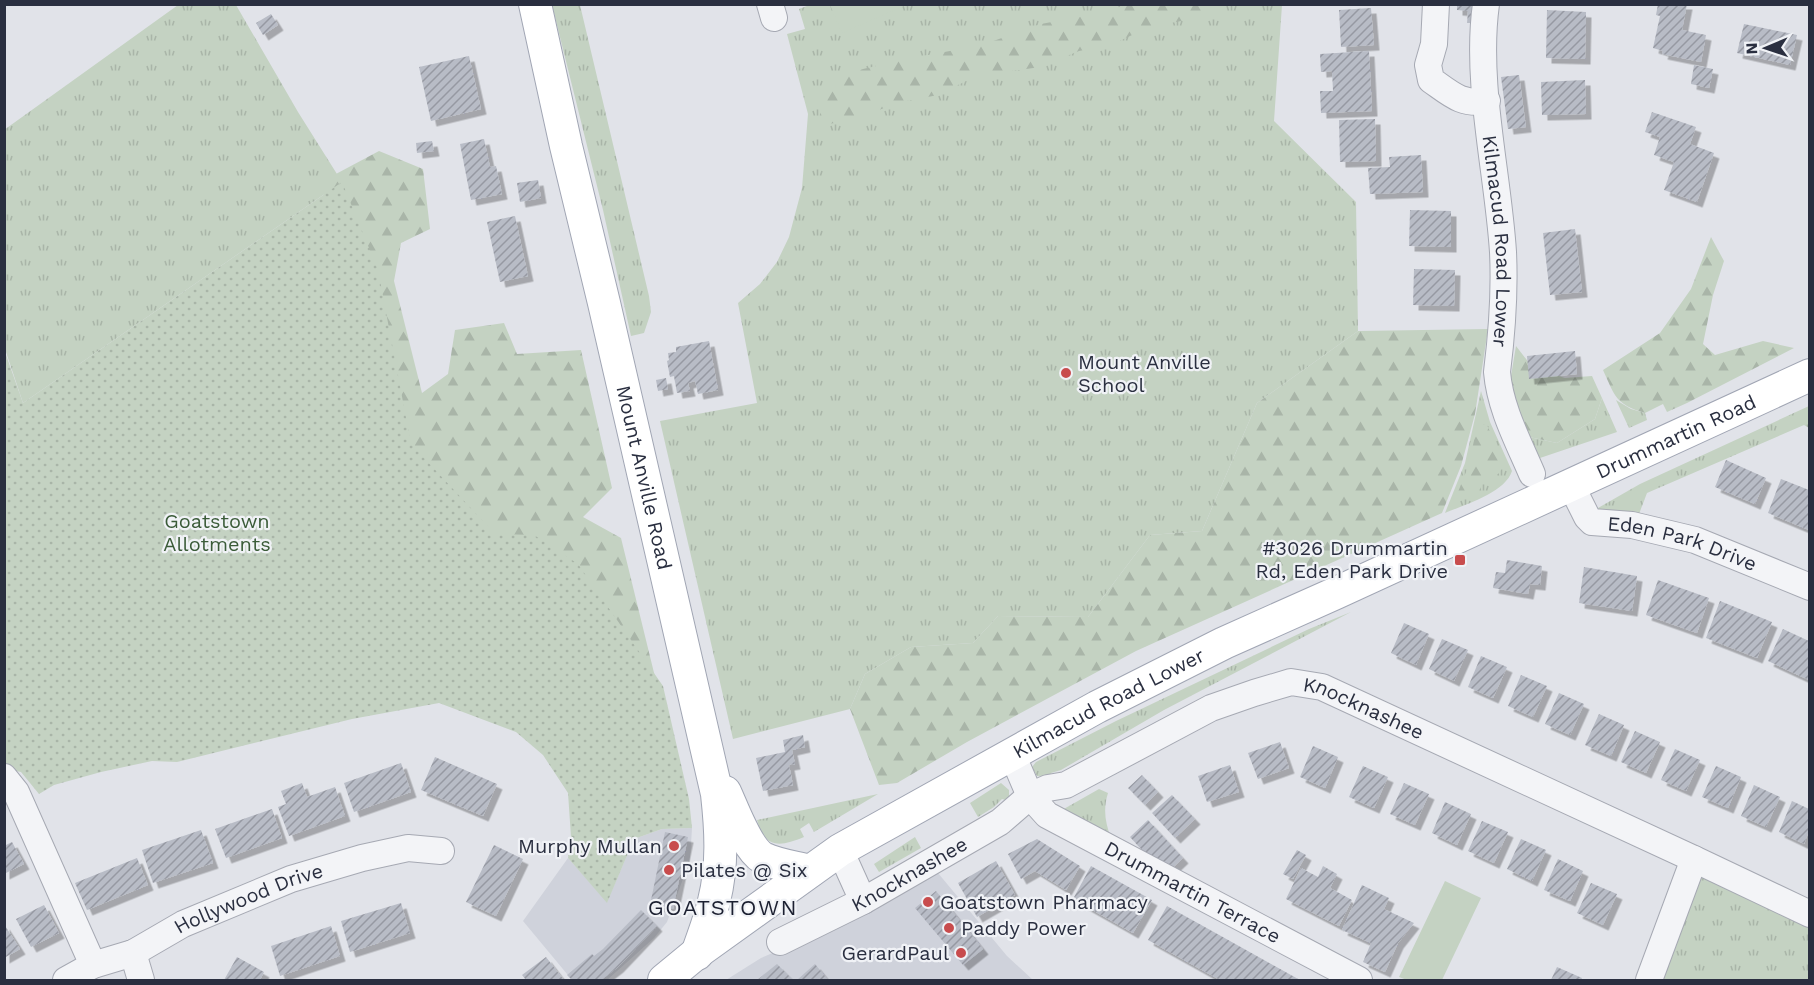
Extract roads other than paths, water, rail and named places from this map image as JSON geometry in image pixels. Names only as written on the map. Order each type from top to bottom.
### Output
[{"type":"main road","name":"Mount Anville Road","points":[[535,4],[717,794],[721,830],[720,869],[715,900],[694,966]]},
{"type":"main road","name":"Drummartin Road","points":[[1538,486],[1571,485],[1809,375]]},
{"type":"main road","name":"Kilmacud Road Lower","points":[[664,981],[694,966],[810,871],[840,850],[1097,707],[1538,486]]},
{"type":"main road","points":[[711,765],[748,842],[755,851],[762,857],[775,862],[810,871]]},
{"type":"street","points":[[1436,4],[1434,44],[1428,65],[1431,80],[1460,100],[1475,103],[1487,100]]},
{"type":"street","name":"Kilmacud Road Lower","points":[[1486,4],[1483,57],[1503,253],[1504,292],[1498,384],[1506,412],[1538,486]]},
{"type":"street","name":"Eden Park Drive","points":[[1571,485],[1587,517],[1592,522],[1632,525],[1695,540],[1809,587]]},
{"type":"street","name":"Knocknashee","points":[[780,942],[862,901],[1000,822],[1030,796],[1048,788],[1066,785],[1210,708],[1291,682],[1322,687],[1694,859],[1809,915]]},
{"type":"street","points":[[1011,754],[1030,796]]},
{"type":"street","points":[[4,777],[16,792],[93,965]]},
{"type":"street","name":"Drummartin Terrace","points":[[1030,796],[1047,815],[1359,981]]},
{"type":"street","name":"Hollywood Drive","points":[[66,981],[93,965],[133,953],[183,924],[291,879],[362,858],[408,848],[441,850]]},
{"type":"street","points":[[840,850],[862,901]]},
{"type":"street","points":[[1649,981],[1694,859]]},
{"type":"street","points":[[133,953],[141,981]]},
{"type":"place","name":"Mount Anville School","points":[[1066,373]]},
{"type":"place","name":"#3026 Drummartin Rd, Eden Park Drive","points":[[1460,560]]},
{"type":"place","name":"Murphy Mullan","points":[[674,846]]},
{"type":"place","name":"Pilates @ Six","points":[[669,870]]},
{"type":"place","name":"Goatstown Pharmacy","points":[[928,902]]},
{"type":"place","name":"Paddy Power","points":[[949,928]]},
{"type":"place","name":"GerardPaul","points":[[961,953]]},
{"type":"district","name":"GOATSTOWN","points":[[723,907]]},
{"type":"park label","name":"Goatstown Allotments","points":[[217,532]]}]
